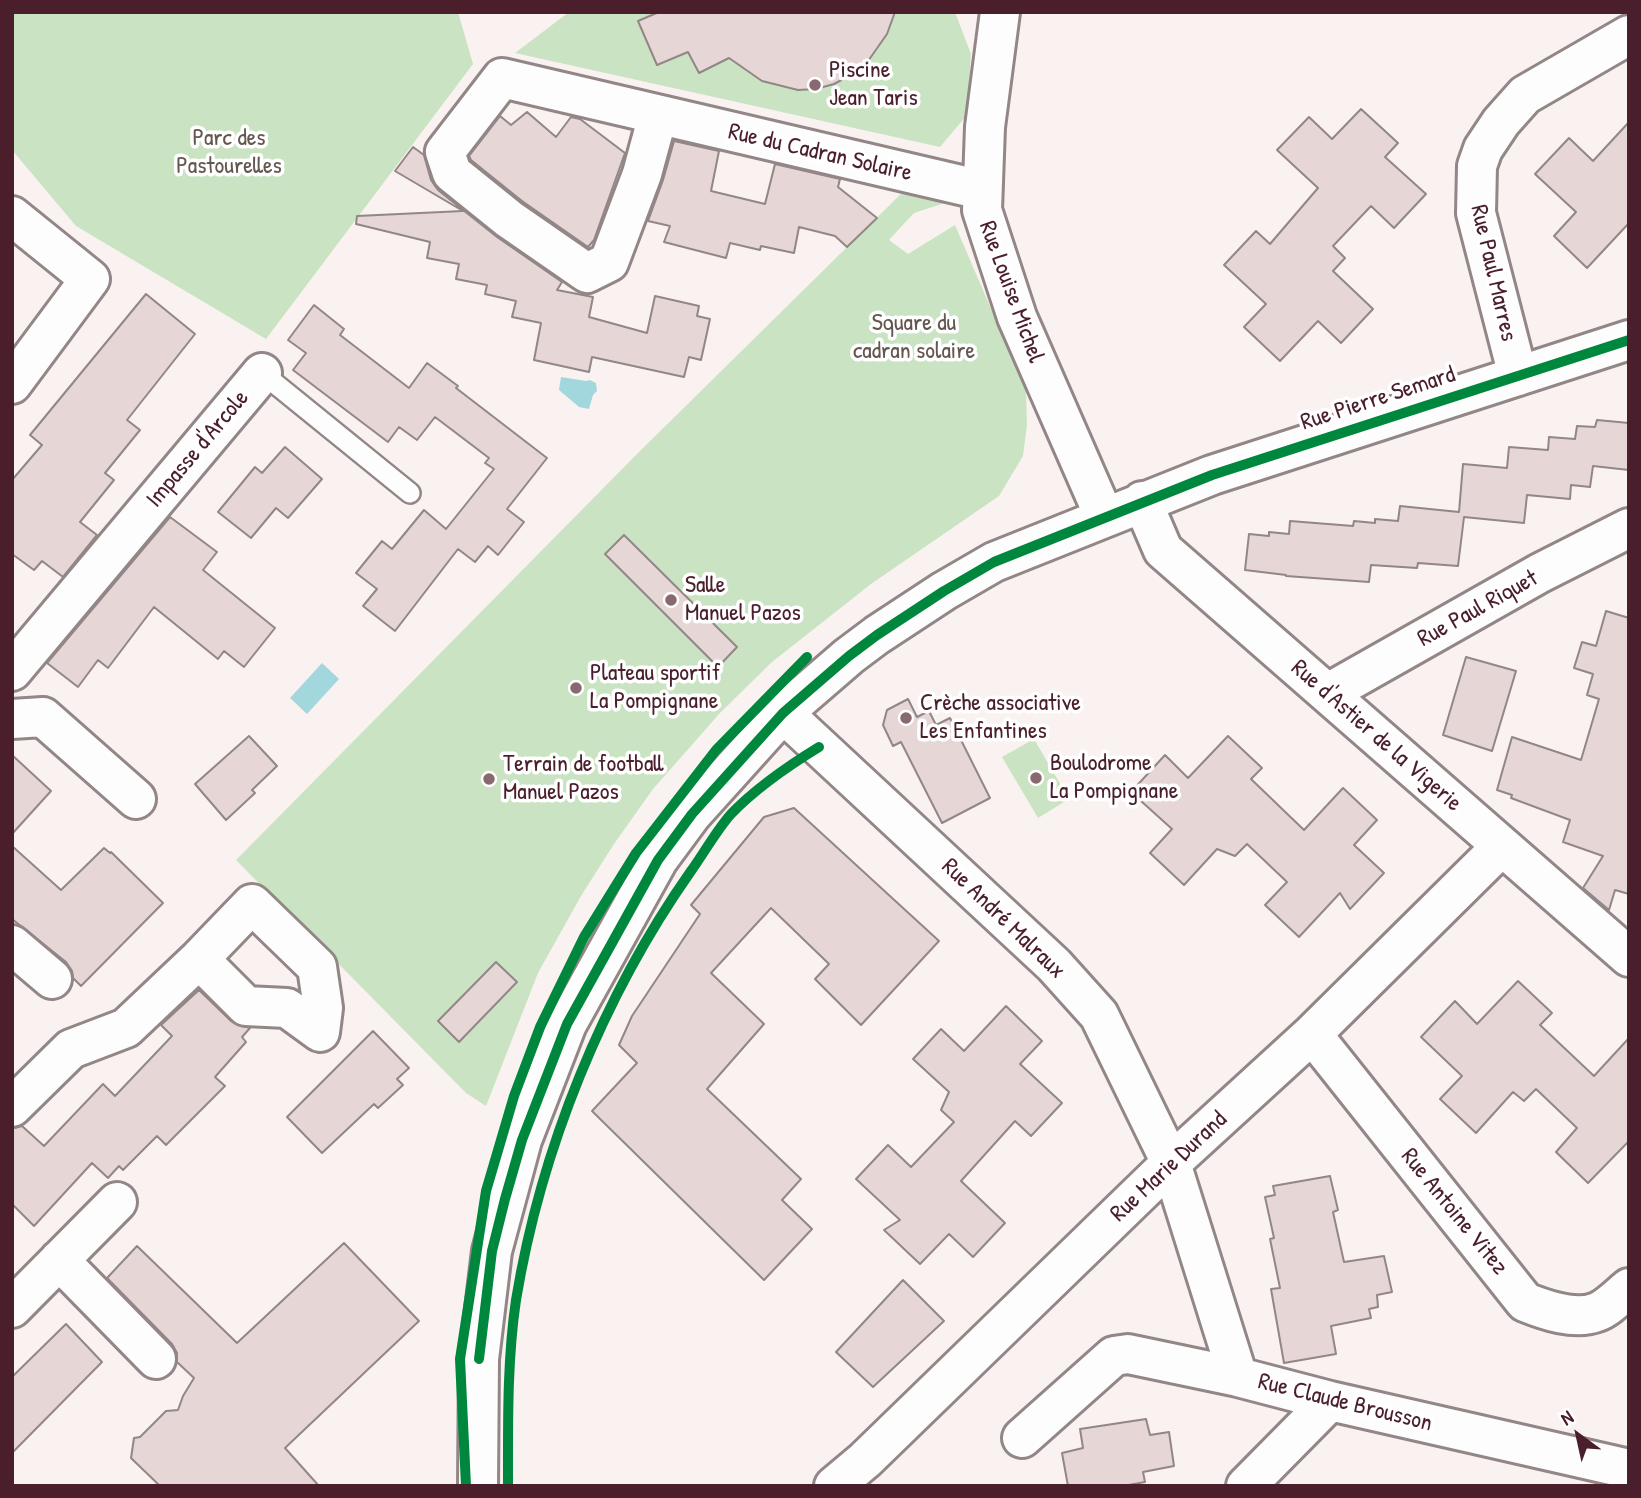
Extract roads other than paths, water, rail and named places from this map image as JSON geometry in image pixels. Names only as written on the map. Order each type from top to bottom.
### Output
[{"type":"street","name":"Rue Louise Michel","points":[[1000,12],[985,127],[982,210],[1017,317],[1104,516]]},
{"type":"street","name":"Rue Paul Marres","points":[[1518,376],[1476,212],[1477,166],[1483,149],[1501,122],[1525,95],[1629,35]]},
{"type":"street","name":"Rue du Cadran Solaire","points":[[658,115],[642,174],[609,262],[586,273],[509,219],[452,173],[445,152],[502,78],[982,190]]},
{"type":"street","points":[[12,216],[90,279],[12,384]]},
{"type":"street","name":"Rue Pierre Semard","points":[[478,1486],[479,1359],[492,1251],[522,1140],[566,1024],[658,860],[692,814],[783,713],[849,656],[944,591],[994,562],[1212,475],[1629,340]]},
{"type":"street","name":"Impasse d'Arcole","points":[[12,671],[262,373]]},
{"type":"street","name":"Rue d'Astier de la Vigerie","points":[[1142,502],[1163,550],[1629,957]]},
{"type":"street","name":"Rue Paul Riquet","points":[[1328,693],[1540,573],[1629,528]]},
{"type":"street","name":"Rue André Malraux","points":[[783,713],[1054,965],[1099,1015],[1171,1163]]},
{"type":"street","points":[[12,719],[43,717],[136,799]]},
{"type":"street","name":"Rue Marie Durand","points":[[834,1486],[874,1451],[1171,1163],[1312,1034],[1502,846]]},
{"type":"street","points":[[12,945],[52,979]]},
{"type":"street","points":[[12,1107],[71,1049],[126,1028],[199,959]]},
{"type":"street","name":"Rue Antoine Vitez","points":[[1312,1034],[1525,1301],[1548,1312],[1577,1315],[1597,1312],[1629,1288]]},
{"type":"street","name":"Rue Claude Brousson","points":[[1171,1163],[1238,1377],[1330,1401],[1629,1468]]},
{"type":"street","points":[[12,1308],[117,1202]]},
{"type":"street","points":[[59,1261],[156,1359]]},
{"type":"street","points":[[1022,1438],[1114,1356],[1128,1354],[1238,1377]]},
{"type":"street","points":[[1246,1486],[1330,1401]]},
{"type":"lane","name":"Impasse d'Arcole","points":[[262,373],[410,493]]},
{"type":"water","points":[[561,377],[596,383],[597,391],[589,409],[579,407],[559,390]]},
{"type":"water","points":[[322,663],[339,679],[307,714],[290,698]]},
{"type":"place","name":"Piscine Jean Taris","points":[[815,85]]},
{"type":"place","name":"Salle Manuel Pazos","points":[[671,600]]},
{"type":"place","name":"Plateau sportif La Pompignane","points":[[576,688]]},
{"type":"place","name":"Crèche associative Les Enfantines","points":[[906,718]]},
{"type":"place","name":"Boulodrome La Pompignane","points":[[1036,778]]},
{"type":"place","name":"Terrain de football Manuel Pazos","points":[[489,779]]},
{"type":"park label","name":"Parc des Pastourelles","points":[[229,153]]},
{"type":"park label","name":"Square du cadran solaire","points":[[914,338]]}]
